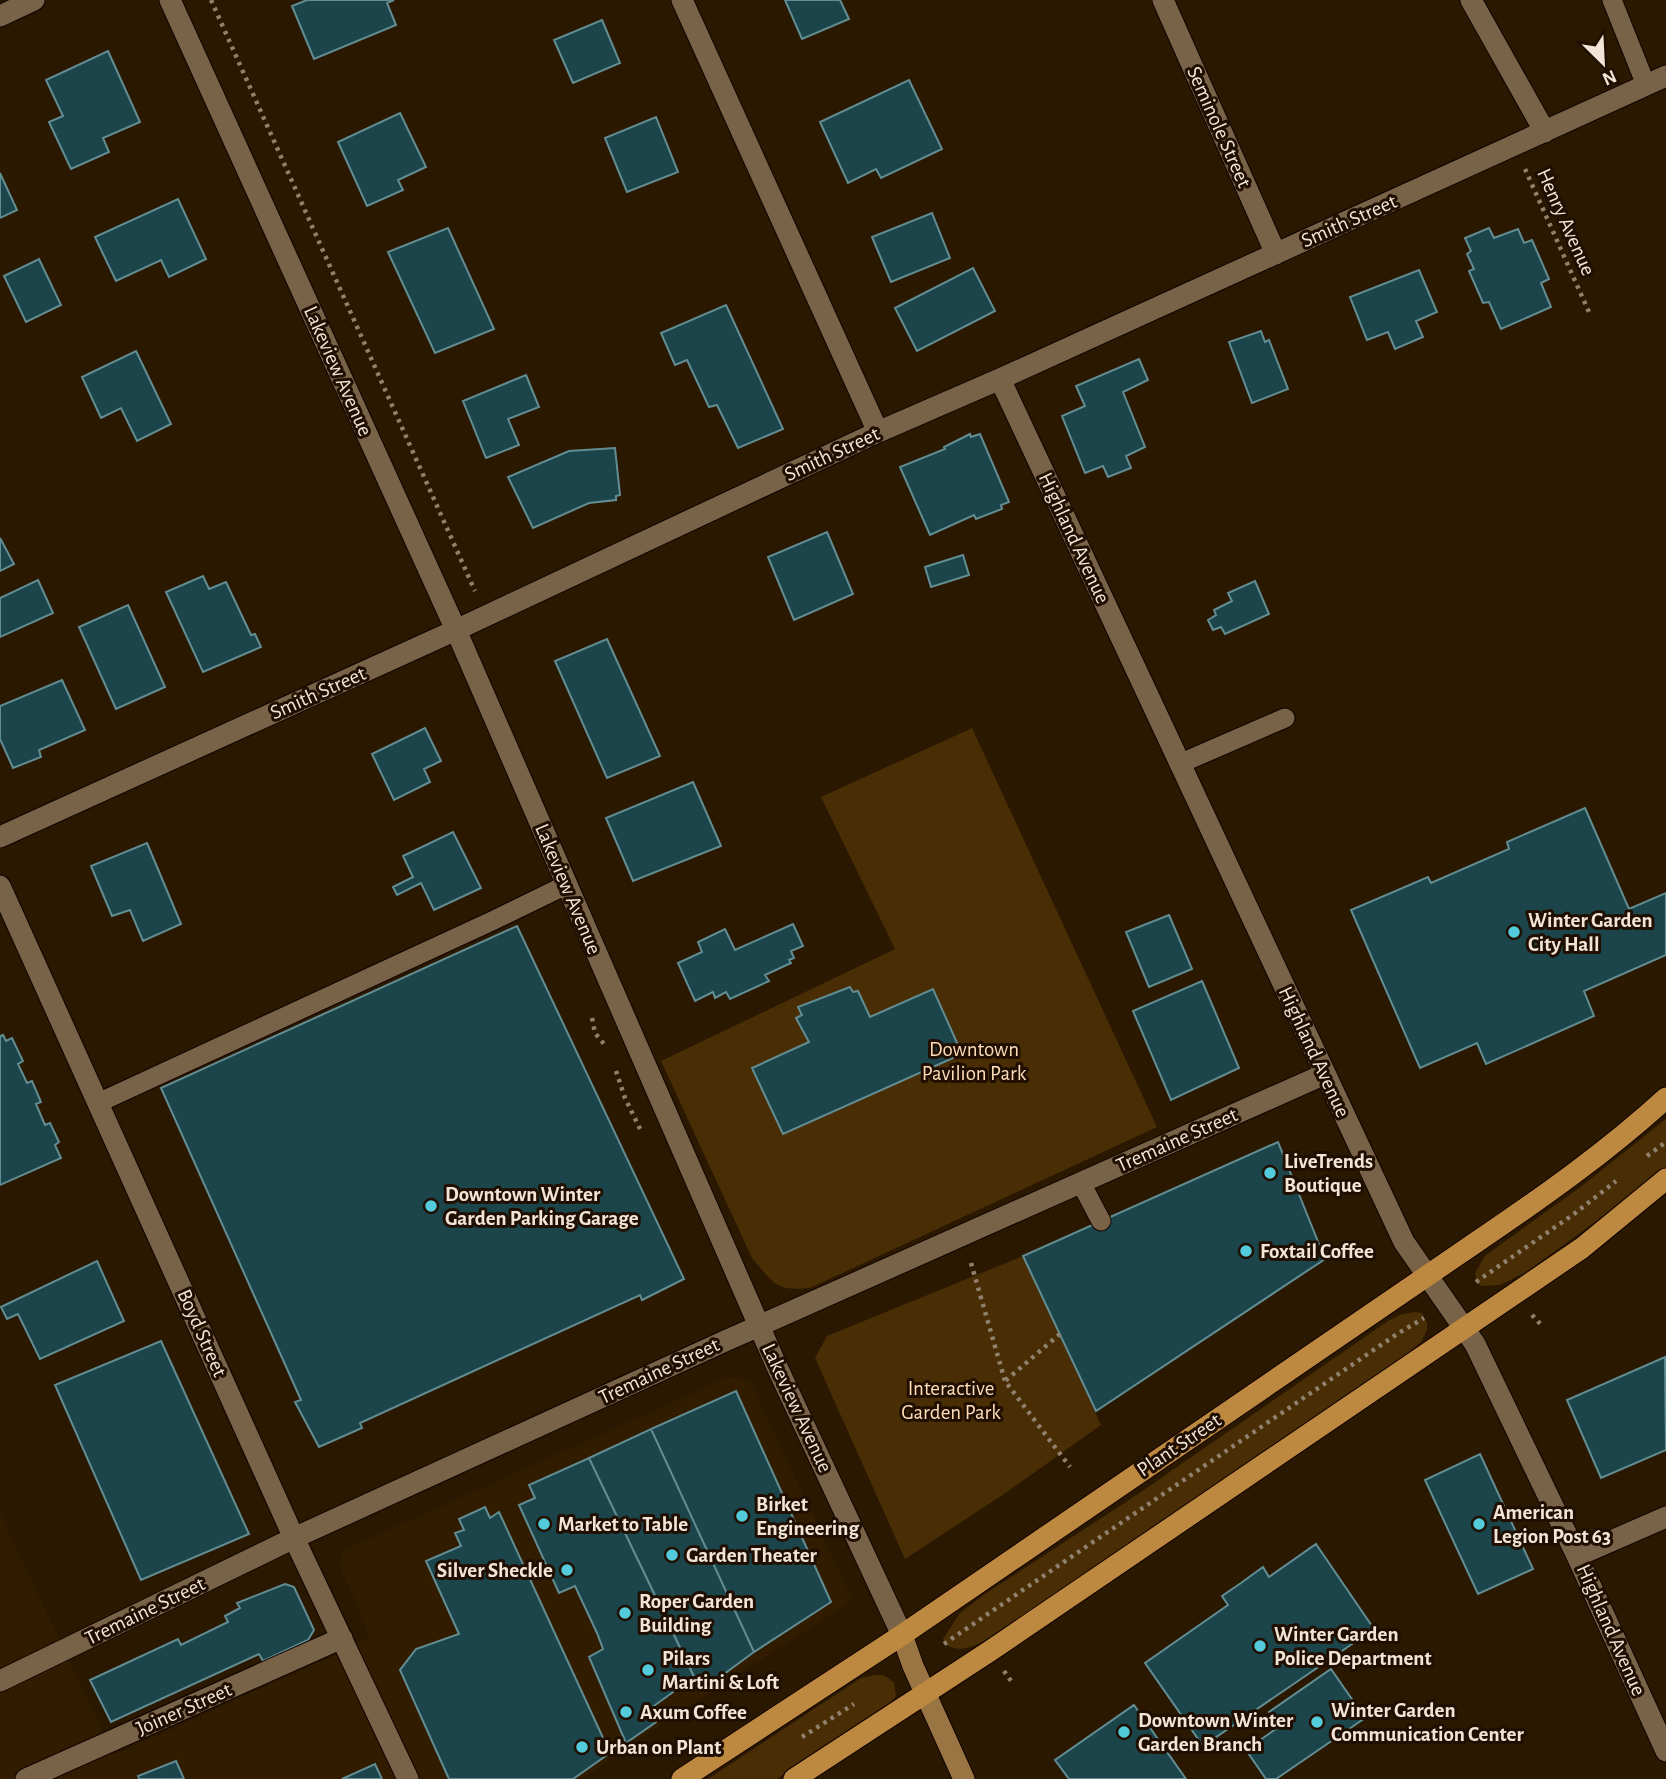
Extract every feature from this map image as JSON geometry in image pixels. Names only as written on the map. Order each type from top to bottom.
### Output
[{"type":"main road","name":"Plant Street","points":[[682,1779],[902,1635],[1554,1189],[1645,1118],[1666,1098]]},
{"type":"main road","points":[[794,1779],[990,1651],[1582,1248],[1666,1179]]},
{"type":"street","points":[[0,16],[34,0]]},
{"type":"street","name":"Lakeview Avenue","points":[[170,0],[456,631],[759,1326],[902,1635],[964,1779]]},
{"type":"street","points":[[682,0],[878,432]]},
{"type":"street","name":"Seminole Street","points":[[1163,0],[1276,254]]},
{"type":"street","points":[[1471,0],[1545,132]]},
{"type":"street","name":"Smith Street","points":[[0,837],[456,631],[878,432],[1666,76]]},
{"type":"street","name":"Highland Avenue","points":[[1000,379],[1404,1242],[1464,1326],[1577,1556],[1666,1751]]},
{"type":"street","name":"Boyd Street","points":[[0,886],[294,1538],[408,1779]]},
{"type":"street","name":"Tremaine Street","points":[[0,1681],[294,1538],[759,1326],[1325,1074]]},
{"type":"street","points":[[1577,1556],[1666,1517]]},
{"type":"street","name":"Joiner Street","points":[[26,1779],[342,1638]]},
{"type":"lane","points":[[1612,0],[1646,85]]},
{"type":"lane","points":[[1179,764],[1285,718]]},
{"type":"lane","points":[[98,1103],[492,922],[566,885]]},
{"type":"lane","points":[[1081,1183],[1101,1221]]},
{"type":"path","points":[[211,0],[477,595]]},
{"type":"path","name":"Henry Avenue","points":[[1514,146],[1589,312]]},
{"type":"path","points":[[1476,1282],[1574,1214]]},
{"type":"path","points":[[1492,1261],[1502,1275]]},
{"type":"path","points":[[971,1263],[1005,1381],[1069,1466]]},
{"type":"path","points":[[944,1644],[1397,1334],[1426,1317]]},
{"type":"path","points":[[1393,1327],[1403,1342]]},
{"type":"path","points":[[1005,1381],[1060,1334]]},
{"type":"path","points":[[792,1743],[858,1701]]},
{"type":"shaded area","points":[[728,1377],[750,1381],[853,1600],[644,1736],[583,1779],[0,1779],[0,1513],[114,1755],[322,1661],[370,1636],[340,1566],[342,1551]]},
{"type":"green space","name":"Downtown Pavilion Park","points":[[972,728],[1157,1127],[810,1288],[782,1287],[770,1279],[752,1258],[661,1061],[895,949],[821,797]]},
{"type":"green space","points":[[1666,1119],[1666,1168],[1526,1272],[1500,1285],[1481,1286],[1477,1283],[1475,1273],[1485,1256],[1583,1185]]},
{"type":"green space","name":"Interactive Garden Park","points":[[1023,1256],[1101,1425],[1004,1494],[905,1559],[815,1358],[827,1336]]},
{"type":"green space","points":[[1422,1313],[1427,1330],[1421,1342],[1401,1359],[1216,1487],[991,1637],[964,1649],[946,1645],[943,1639],[960,1613],[985,1594],[1135,1496],[1388,1321],[1402,1314]]},
{"type":"green space","points":[[883,1675],[894,1682],[896,1696],[891,1702],[777,1779],[708,1779],[861,1678]]},
{"type":"building","points":[[307,0],[394,0],[387,3],[396,25],[314,59],[292,6]]},
{"type":"building","points":[[785,0],[840,0],[849,19],[802,39]]},
{"type":"building","points":[[602,20],[620,63],[573,83],[554,40]]},
{"type":"building","points":[[108,51],[140,122],[103,138],[109,152],[71,169],[49,122],[63,116],[46,80]]},
{"type":"building","points":[[909,80],[942,149],[881,178],[876,169],[848,183],[820,122]]},
{"type":"building","points":[[400,113],[426,167],[398,180],[403,190],[367,206],[338,142]]},
{"type":"building","points":[[656,117],[678,172],[627,192],[605,138]]},
{"type":"building","points":[[0,173],[17,210],[0,218]]},
{"type":"building","points":[[178,199],[206,259],[169,277],[161,260],[116,281],[95,237]]},
{"type":"building","points":[[932,213],[950,258],[891,282],[872,237]]},
{"type":"building","points":[[448,228],[494,329],[435,353],[388,252]]},
{"type":"building","points":[[1489,228],[1494,238],[1518,229],[1524,243],[1532,240],[1549,279],[1541,283],[1551,307],[1501,329],[1489,302],[1483,303],[1469,271],[1474,269],[1467,254],[1471,251],[1465,238]]},
{"type":"building","points":[[39,259],[61,305],[26,322],[4,276]]},
{"type":"building","points":[[973,268],[995,311],[917,351],[895,308]]},
{"type":"building","points":[[1419,270],[1437,312],[1416,321],[1423,337],[1395,349],[1388,332],[1367,340],[1350,297]]},
{"type":"building","points":[[726,305],[783,429],[738,448],[717,405],[709,407],[687,360],[675,365],[661,333]]},
{"type":"building","points":[[1261,331],[1265,342],[1269,340],[1288,389],[1252,403],[1229,342]]},
{"type":"building","points":[[136,351],[171,424],[137,441],[121,408],[101,418],[82,377]]},
{"type":"building","points":[[1139,359],[1148,380],[1123,392],[1145,447],[1126,456],[1131,468],[1108,477],[1103,466],[1085,473],[1062,416],[1085,406],[1076,386]]},
{"type":"building","points":[[526,375],[539,407],[508,419],[519,445],[486,458],[463,401]]},
{"type":"building","points":[[970,434],[971,437],[980,434],[1009,502],[1001,505],[1002,509],[976,519],[974,515],[930,535],[900,467],[945,449],[944,447]]},
{"type":"building","points":[[615,448],[620,495],[616,496],[616,500],[589,503],[533,528],[508,477],[569,451]]},
{"type":"building","points":[[827,532],[853,594],[794,620],[768,557]]},
{"type":"building","points":[[0,538],[14,564],[0,571]]},
{"type":"building","points":[[963,555],[969,575],[931,587],[925,567]]},
{"type":"building","points":[[203,576],[209,589],[226,582],[251,635],[255,634],[261,647],[203,672],[166,592]]},
{"type":"building","points":[[38,580],[53,613],[0,637],[0,598]]},
{"type":"building","points":[[1255,581],[1269,614],[1225,634],[1221,627],[1213,630],[1208,620],[1216,615],[1214,610],[1232,601],[1228,593]]},
{"type":"building","points":[[128,605],[165,687],[116,709],[79,627]]},
{"type":"building","points":[[607,639],[660,756],[607,778],[555,661]]},
{"type":"building","points":[[62,680],[85,730],[39,750],[41,757],[13,768],[0,739],[0,706]]},
{"type":"building","points":[[425,728],[441,761],[424,769],[430,782],[394,800],[372,754]]},
{"type":"building","points":[[693,782],[721,846],[633,881],[606,818]]},
{"type":"building","name":"Winter Garden City Hall","points":[[1585,808],[1629,909],[1666,893],[1666,955],[1584,991],[1594,1016],[1486,1064],[1477,1043],[1420,1068],[1351,910],[1428,877],[1431,883],[1509,849],[1507,842]]},
{"type":"building","points":[[453,832],[481,888],[434,910],[421,883],[397,895],[393,887],[413,877],[403,856]]},
{"type":"building","points":[[147,843],[181,924],[143,941],[130,910],[112,916],[91,866]]},
{"type":"building","points":[[1169,915],[1192,969],[1149,987],[1126,932]]},
{"type":"building","points":[[793,924],[803,946],[791,951],[794,958],[789,960],[791,963],[765,975],[769,981],[730,999],[726,992],[715,998],[713,992],[695,1001],[678,963],[702,952],[698,942],[725,929],[735,950]]},
{"type":"building","name":"Downtown Winter Garden Parking Garage","points":[[517,926],[684,1279],[642,1300],[640,1295],[360,1423],[362,1428],[319,1447],[295,1402],[301,1400],[161,1088]]},
{"type":"building","points":[[1202,981],[1239,1068],[1171,1100],[1133,1011]]},
{"type":"building","points":[[850,987],[853,992],[858,991],[870,1017],[933,989],[962,1054],[783,1134],[752,1068],[809,1042],[796,1018],[802,1015],[798,1007]]},
{"type":"building","points":[[3,1035],[6,1041],[12,1038],[23,1061],[18,1064],[27,1083],[32,1081],[41,1102],[36,1104],[45,1125],[50,1123],[59,1142],[55,1145],[61,1158],[0,1185],[0,1036]]},
{"type":"building","points":[[1278,1142],[1325,1259],[1096,1411],[1023,1256]]},
{"type":"building","points":[[97,1261],[124,1321],[40,1359],[18,1314],[7,1319],[1,1307]]},
{"type":"building","points":[[161,1341],[249,1534],[141,1580],[55,1385]]},
{"type":"building","points":[[1665,1357],[1666,1450],[1601,1478],[1567,1400]]},
{"type":"building","name":"Birket Engineering","points":[[736,1391],[831,1602],[754,1652],[651,1429]]},
{"type":"building","name":"Garden Theater","points":[[651,1429],[754,1652],[701,1691],[589,1458]]},
{"type":"building","name":"American Legion Post 63","points":[[1480,1454],[1533,1569],[1478,1594],[1425,1480]]},
{"type":"building","name":"Roper Garden Building","points":[[589,1458],[694,1677],[651,1708],[656,1722],[626,1743],[589,1657],[603,1649],[597,1633],[575,1586],[559,1593],[519,1505],[535,1498],[529,1485]]},
{"type":"building","points":[[485,1507],[490,1518],[499,1512],[610,1753],[573,1779],[449,1779],[400,1670],[416,1649],[459,1634],[426,1561],[461,1546],[455,1533],[464,1530],[459,1519]]},
{"type":"building","name":"Winter Garden Police Department","points":[[1316,1544],[1374,1629],[1203,1746],[1145,1663],[1228,1605],[1222,1596],[1263,1567],[1269,1577]]},
{"type":"building","points":[[285,1584],[294,1587],[314,1630],[308,1640],[263,1661],[259,1654],[111,1722],[90,1680],[178,1639],[181,1645],[228,1622],[225,1616],[240,1608],[237,1603]]},
{"type":"building","name":"Winter Garden Communication Center","points":[[1331,1669],[1365,1718],[1276,1779],[1266,1779],[1246,1750],[1280,1726],[1269,1712]]},
{"type":"building","name":"Downtown Winter Garden Branch","points":[[1134,1705],[1186,1779],[1069,1779],[1055,1760]]},
{"type":"building","points":[[176,1761],[184,1779],[139,1779],[138,1776]]},
{"type":"building","points":[[375,1764],[382,1779],[342,1779]]},
{"type":"place","name":"Winter Garden City Hall","points":[[1514,932]]},
{"type":"place","name":"LiveTrends Boutique","points":[[1270,1173]]},
{"type":"place","name":"Downtown Winter Garden Parking Garage","points":[[431,1206]]},
{"type":"place","name":"Foxtail Coffee","points":[[1246,1251]]},
{"type":"place","name":"Birket Engineering","points":[[742,1516]]},
{"type":"place","name":"Market to Table","points":[[544,1524]]},
{"type":"place","name":"American Legion Post 63","points":[[1479,1524]]},
{"type":"place","name":"Garden Theater","points":[[672,1555]]},
{"type":"place","name":"Silver Sheckle","points":[[567,1570]]},
{"type":"place","name":"Roper Garden Building","points":[[625,1613]]},
{"type":"place","name":"Winter Garden Police Department","points":[[1260,1646]]},
{"type":"place","name":"Pilars Martini & Loft","points":[[648,1670]]},
{"type":"place","name":"Axum Coffee","points":[[626,1712]]},
{"type":"place","name":"Winter Garden Communication Center","points":[[1317,1722]]},
{"type":"place","name":"Downtown Winter Garden Branch","points":[[1124,1732]]},
{"type":"place","name":"Urban on Plant","points":[[582,1747]]}]
